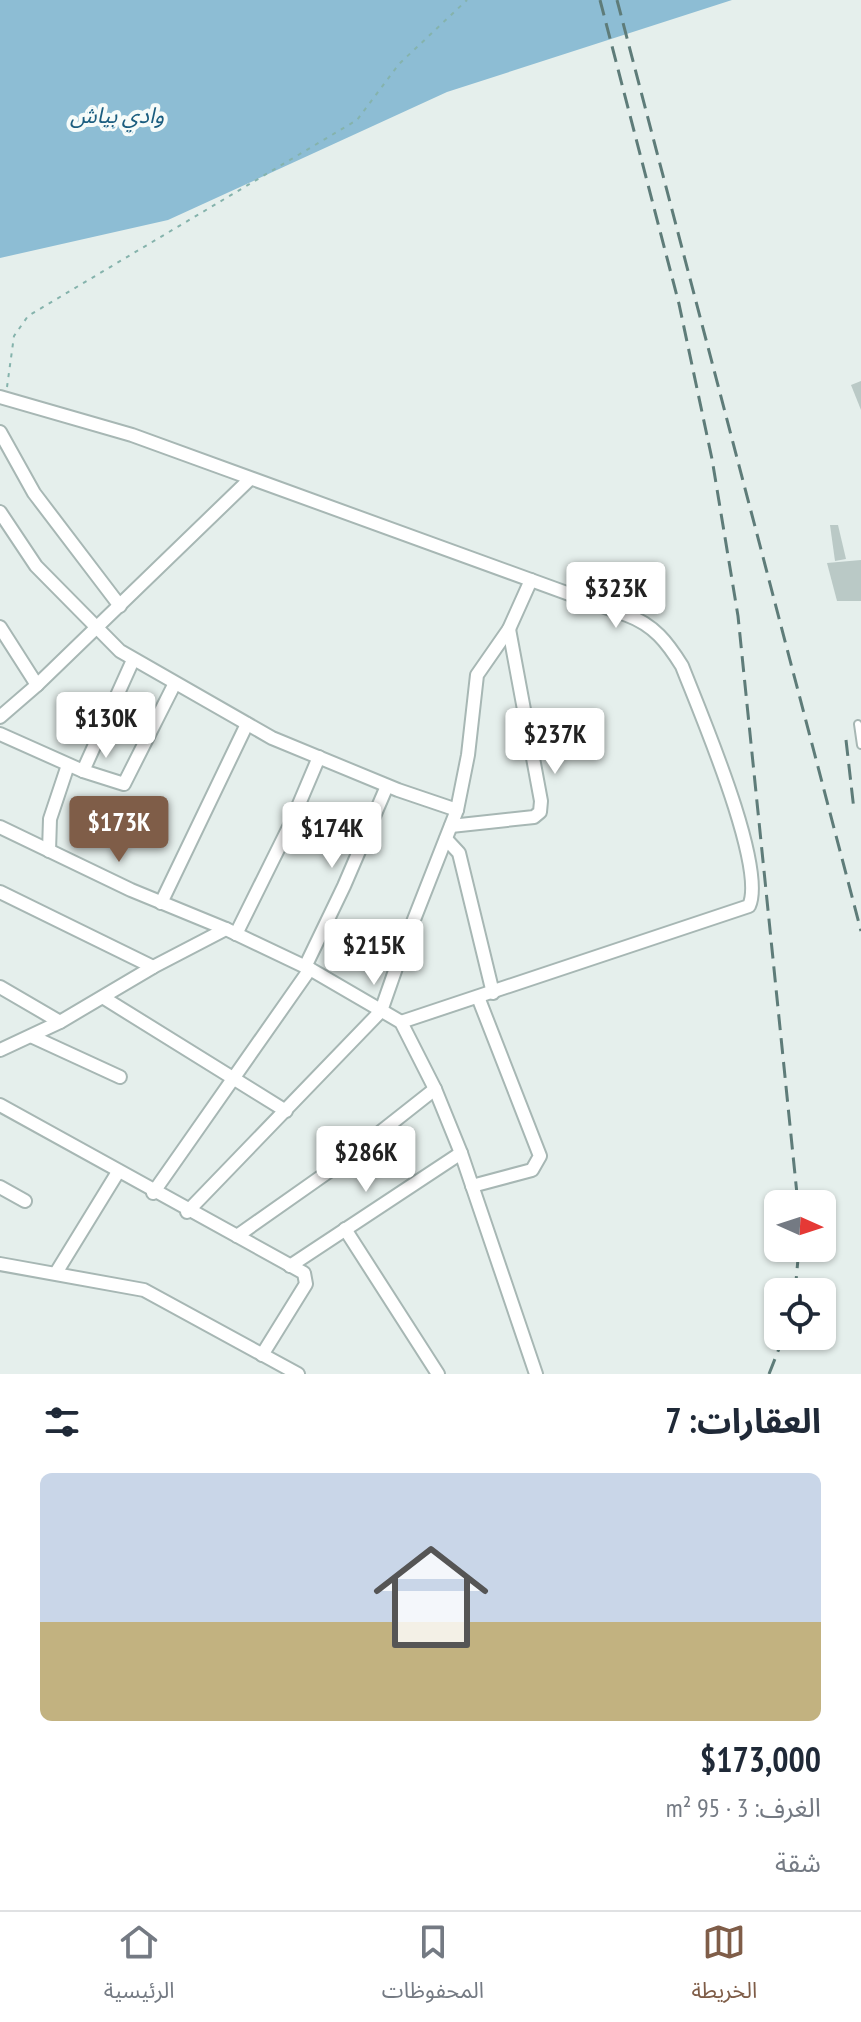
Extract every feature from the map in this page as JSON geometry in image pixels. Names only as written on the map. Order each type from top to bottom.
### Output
[{"type":"street","points":[[3,398],[132,435],[642,621],[657,631],[671,647],[682,666],[740,822],[753,895],[749,906],[401,1022]]},
{"type":"street","points":[[0,432],[34,493],[120,606]]},
{"type":"street","points":[[0,717],[249,480]]},
{"type":"street","points":[[0,512],[36,566],[120,651],[133,660],[247,724],[387,786],[457,810]]},
{"type":"street","points":[[187,1212],[381,1011],[457,810],[468,755],[477,675],[509,629],[531,580]]},
{"type":"street","points":[[0,627],[37,685]]},
{"type":"street","points":[[451,826],[534,817],[540,812],[530,729],[509,629]]},
{"type":"street","points":[[83,771],[133,660]]},
{"type":"street","points":[[0,734],[119,784],[126,782],[174,685]]},
{"type":"street","points":[[161,903],[247,724]]},
{"type":"street","points":[[0,1050],[33,1037],[153,967],[231,932],[291,823],[319,757]]},
{"type":"street","points":[[49,851],[50,819],[68,765]]},
{"type":"street","points":[[153,1193],[307,968],[387,786]]},
{"type":"street","points":[[0,827],[307,968],[401,1022],[435,1089],[461,1153],[536,1374]]},
{"type":"street","points":[[446,839],[459,853],[493,993]]},
{"type":"street","points":[[0,892],[153,967]]},
{"type":"street","points":[[0,987],[60,1022]]},
{"type":"street","points":[[472,1186],[532,1170],[540,1156],[478,997]]},
{"type":"street","points":[[104,998],[286,1111]]},
{"type":"street","points":[[33,1037],[120,1077]]},
{"type":"street","points":[[237,1236],[345,1160],[435,1089]]},
{"type":"street","points":[[0,1105],[187,1212],[304,1273],[306,1283],[262,1355]]},
{"type":"street","points":[[290,1266],[461,1153]]},
{"type":"street","points":[[56,1273],[118,1172]]},
{"type":"street","points":[[0,1187],[25,1201]]},
{"type":"street","points":[[345,1229],[438,1374]]},
{"type":"street","points":[[0,1264],[144,1290],[298,1374]]},
{"type":"lane","points":[[858,724],[861,745]]},
{"type":"path","points":[[3,398],[14,336],[28,316],[357,120],[399,64],[467,0]]},
{"type":"water","name":"وادي بياش","points":[[0,0],[732,0],[447,92],[168,220],[0,258]]},
{"type":"building","points":[[861,381],[861,410],[851,385]]},
{"type":"building","points":[[830,525],[838,525],[846,559],[835,561]]},
{"type":"building","points":[[861,560],[861,601],[837,601],[827,563]]},
{"type":"railway","points":[[600,0],[679,304],[712,459],[738,616],[797,1190]]},
{"type":"railway","points":[[617,0],[861,931]]},
{"type":"railway","points":[[846,740],[854,810]]},
{"type":"railway","points":[[796,1278],[798,1262]]},
{"type":"railway","points":[[769,1374],[778,1350]]}]
